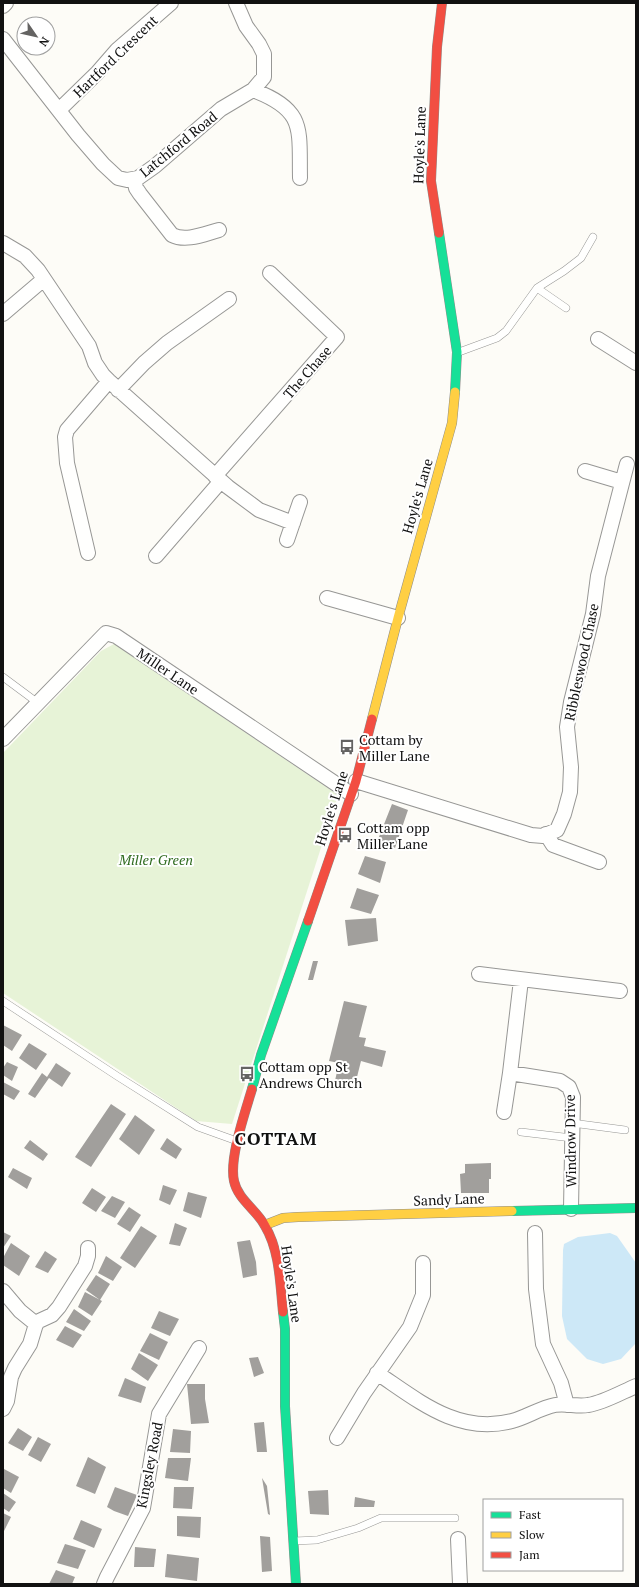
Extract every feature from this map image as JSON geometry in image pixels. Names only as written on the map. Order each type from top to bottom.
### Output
[{"type":"street","points":[[3,6],[6,3]]},
{"type":"street","name":"Hartford Crescent","points":[[59,110],[92,78],[117,50],[171,3]]},
{"type":"street","points":[[236,3],[246,26],[259,44],[264,54],[264,77],[253,90],[272,97],[285,107],[296,121],[299,136],[300,178]]},
{"type":"street","name":"Hoyle's Lane","points":[[296,1584],[285,1406],[285,1329],[278,1269],[273,1243],[265,1225],[239,1194],[234,1181],[234,1160],[261,1055],[352,794],[398,618],[452,423],[455,402],[457,352],[431,181],[437,47],[442,3]]},
{"type":"street","name":"Latchford Road","points":[[3,38],[103,164],[118,178],[127,180],[138,178],[155,166],[221,109],[253,90]]},
{"type":"street","points":[[134,179],[136,188],[140,194],[172,235],[179,238],[185,238],[219,230]]},
{"type":"street","points":[[3,243],[25,256],[44,279],[89,346],[95,363],[103,376],[218,479],[258,510],[293,522]]},
{"type":"street","name":"The Chase","points":[[156,556],[218,479],[337,337],[270,273]]},
{"type":"street","points":[[3,314],[44,279]]},
{"type":"street","points":[[88,553],[67,462],[65,437],[67,430],[114,386],[167,343],[229,299]]},
{"type":"street","points":[[598,338],[636,363]]},
{"type":"street","name":"Ribbleswood Chase","points":[[546,834],[557,830],[564,814],[570,792],[571,766],[568,727],[571,702],[593,614],[598,576],[627,464]]},
{"type":"street","points":[[585,471],[622,482]]},
{"type":"street","points":[[287,540],[300,502]]},
{"type":"street","points":[[327,598],[398,618]]},
{"type":"street","name":"Miller Lane","points":[[3,739],[106,633],[116,636],[352,794]]},
{"type":"street","points":[[356,780],[531,835],[543,836],[546,834],[553,845],[599,862]]},
{"type":"street","points":[[478,974],[620,991]]},
{"type":"street","points":[[504,1112],[521,980]]},
{"type":"street","name":"Windrow Drive","points":[[510,1073],[560,1081],[569,1087],[573,1097],[571,1209]]},
{"type":"street","name":"Sandy Lane","points":[[265,1225],[283,1218],[298,1217],[636,1208]]},
{"type":"street","points":[[535,1233],[536,1289],[543,1344],[561,1383],[567,1405]]},
{"type":"street","points":[[3,1409],[7,1401],[11,1377],[30,1344],[36,1324],[56,1312],[85,1266],[88,1256],[88,1248]]},
{"type":"street","points":[[337,1438],[377,1373],[410,1327],[423,1295],[423,1263]]},
{"type":"street","points":[[3,1291],[20,1311],[36,1324]]},
{"type":"street","name":"Kingsley Road","points":[[104,1584],[143,1508],[159,1414],[198,1348]]},
{"type":"street","points":[[377,1373],[440,1414],[474,1424],[512,1421],[555,1405],[590,1405],[636,1386]]},
{"type":"street","points":[[458,1539],[460,1584]]},
{"type":"lane","points":[[457,352],[497,338],[506,331],[537,288],[581,258],[593,237]]},
{"type":"lane","points":[[537,288],[566,308]]},
{"type":"lane","points":[[3,677],[38,703]]},
{"type":"lane","points":[[3,1001],[198,1127],[238,1141]]},
{"type":"lane","points":[[572,1123],[625,1130]]},
{"type":"lane","points":[[521,1132],[572,1138]]},
{"type":"lane","points":[[294,1541],[317,1540],[358,1528],[381,1518],[455,1518]]},
{"type":"green space","name":"Miller Green","points":[[114,644],[338,795],[232,1124],[196,1121],[3,993],[3,753],[101,651]]},
{"type":"water","points":[[610,1233],[617,1236],[636,1263],[636,1343],[621,1359],[603,1364],[587,1359],[567,1339],[562,1316],[563,1250],[564,1244],[578,1237]]},
{"type":"building","points":[[392,804],[408,810],[395,848],[377,842]]},
{"type":"building","points":[[365,856],[386,862],[380,883],[358,874]]},
{"type":"building","points":[[357,888],[379,895],[371,914],[350,908]]},
{"type":"building","points":[[376,918],[378,941],[348,946],[345,920]]},
{"type":"building","points":[[313,961],[318,961],[313,980],[308,980]]},
{"type":"building","points":[[344,1001],[367,1006],[359,1037],[366,1038],[364,1046],[386,1051],[382,1067],[361,1061],[354,1089],[334,1085],[339,1063],[329,1061]]},
{"type":"building","points":[[3,1025],[22,1035],[12,1051],[3,1045]]},
{"type":"building","points":[[29,1043],[47,1054],[36,1070],[19,1058]]},
{"type":"building","points":[[7,1062],[18,1067],[12,1081],[3,1075],[3,1068]]},
{"type":"building","points":[[56,1063],[71,1073],[62,1087],[49,1078],[35,1098],[28,1094],[42,1073],[47,1077]]},
{"type":"building","points":[[3,1082],[20,1091],[14,1100],[3,1094]]},
{"type":"building","points":[[111,1104],[126,1114],[91,1167],[75,1157]]},
{"type":"building","points":[[135,1115],[155,1130],[139,1155],[119,1139]]},
{"type":"building","points":[[167,1138],[182,1149],[176,1159],[160,1149]]},
{"type":"building","points":[[30,1140],[48,1154],[43,1161],[24,1148]]},
{"type":"building","points":[[491,1163],[489,1193],[461,1193],[460,1174],[465,1173],[465,1164]]},
{"type":"building","points":[[13,1168],[32,1178],[27,1189],[8,1177]]},
{"type":"building","points":[[163,1185],[177,1190],[170,1205],[159,1200]]},
{"type":"building","points":[[92,1188],[106,1197],[96,1212],[82,1203]]},
{"type":"building","points":[[188,1192],[207,1197],[201,1218],[183,1211]]},
{"type":"building","points":[[112,1196],[125,1202],[115,1218],[101,1211]]},
{"type":"building","points":[[129,1207],[141,1215],[130,1232],[117,1224]]},
{"type":"building","points":[[175,1223],[187,1228],[180,1246],[169,1244]]},
{"type":"building","points":[[141,1226],[157,1236],[135,1268],[120,1258]]},
{"type":"building","points":[[3,1232],[11,1236],[3,1248]]},
{"type":"building","points":[[250,1240],[256,1262],[257,1275],[243,1278],[237,1242]]},
{"type":"building","points":[[11,1243],[30,1256],[19,1276],[3,1265],[3,1258]]},
{"type":"building","points":[[45,1251],[57,1259],[48,1273],[35,1267]]},
{"type":"building","points":[[106,1256],[122,1267],[113,1281],[98,1273]]},
{"type":"building","points":[[96,1275],[110,1284],[100,1300],[86,1290]]},
{"type":"building","points":[[85,1292],[102,1301],[92,1316],[78,1307]]},
{"type":"building","points":[[74,1309],[91,1321],[84,1331],[66,1322]]},
{"type":"building","points":[[159,1311],[179,1319],[170,1336],[151,1328]]},
{"type":"building","points":[[65,1326],[82,1335],[73,1348],[56,1340]]},
{"type":"building","points":[[150,1333],[168,1342],[159,1360],[140,1351]]},
{"type":"building","points":[[139,1353],[158,1365],[148,1381],[131,1369]]},
{"type":"building","points":[[258,1357],[264,1373],[254,1377],[249,1358]]},
{"type":"building","points":[[125,1378],[146,1387],[141,1403],[118,1396]]},
{"type":"building","points":[[187,1384],[205,1384],[205,1399],[209,1423],[191,1424]]},
{"type":"building","points":[[264,1422],[267,1452],[257,1452],[254,1423]]},
{"type":"building","points":[[18,1428],[32,1437],[23,1451],[8,1443]]},
{"type":"building","points":[[173,1429],[191,1431],[190,1453],[170,1452]]},
{"type":"building","points":[[38,1437],[51,1444],[41,1462],[28,1455]]},
{"type":"building","points":[[88,1457],[106,1467],[95,1494],[76,1486]]},
{"type":"building","points":[[168,1458],[191,1458],[188,1481],[165,1478]]},
{"type":"building","points":[[4,1469],[19,1477],[11,1493],[3,1488]]},
{"type":"building","points":[[262,1478],[267,1486],[270,1515],[268,1514]]},
{"type":"building","points":[[115,1487],[137,1495],[128,1516],[107,1507]]},
{"type":"building","points":[[174,1487],[194,1487],[192,1509],[173,1508]]},
{"type":"building","points":[[328,1490],[329,1515],[310,1514],[308,1491]]},
{"type":"building","points":[[3,1493],[16,1502],[9,1512],[3,1508]]},
{"type":"building","points":[[355,1497],[375,1501],[374,1507],[354,1507]]},
{"type":"building","points":[[3,1513],[11,1517],[3,1533]]},
{"type":"building","points":[[177,1516],[201,1517],[200,1538],[177,1536]]},
{"type":"building","points":[[81,1520],[102,1529],[94,1548],[73,1539]]},
{"type":"building","points":[[260,1536],[270,1537],[272,1571],[262,1572]]},
{"type":"building","points":[[65,1544],[86,1550],[78,1569],[57,1563]]},
{"type":"building","points":[[135,1547],[156,1549],[154,1567],[134,1567]]},
{"type":"building","points":[[167,1554],[199,1558],[197,1581],[165,1577]]},
{"type":"building","points":[[56,1570],[75,1577],[72,1584],[49,1584]]},
{"type":"traffic: fast","points":[[439,233],[457,352],[455,392]]},
{"type":"traffic: fast","points":[[252,1089],[261,1055],[308,921]]},
{"type":"traffic: fast","points":[[512,1211],[636,1208]]},
{"type":"traffic: fast","points":[[283,1312],[285,1329],[285,1406],[296,1584]]},
{"type":"traffic: slow","points":[[372,719],[398,618],[452,423],[455,392]]},
{"type":"traffic: slow","points":[[265,1225],[283,1218],[298,1217],[512,1211]]},
{"type":"traffic: jam","points":[[439,233],[431,181],[437,47],[442,3]]},
{"type":"traffic: jam","points":[[308,921],[356,781],[372,719]]},
{"type":"traffic: jam","points":[[252,1089],[236,1148],[233,1171],[234,1181],[239,1194],[262,1220],[274,1246],[283,1312]]},
{"type":"place","name":"Cottam by Miller Lane","points":[[347,747]]},
{"type":"place","name":"Cottam opp Miller Lane","points":[[345,835]]},
{"type":"place","name":"Cottam opp St Andrews Church","points":[[247,1074]]},
{"type":"district","name":"COTTAM","points":[[276,1138]]}]
